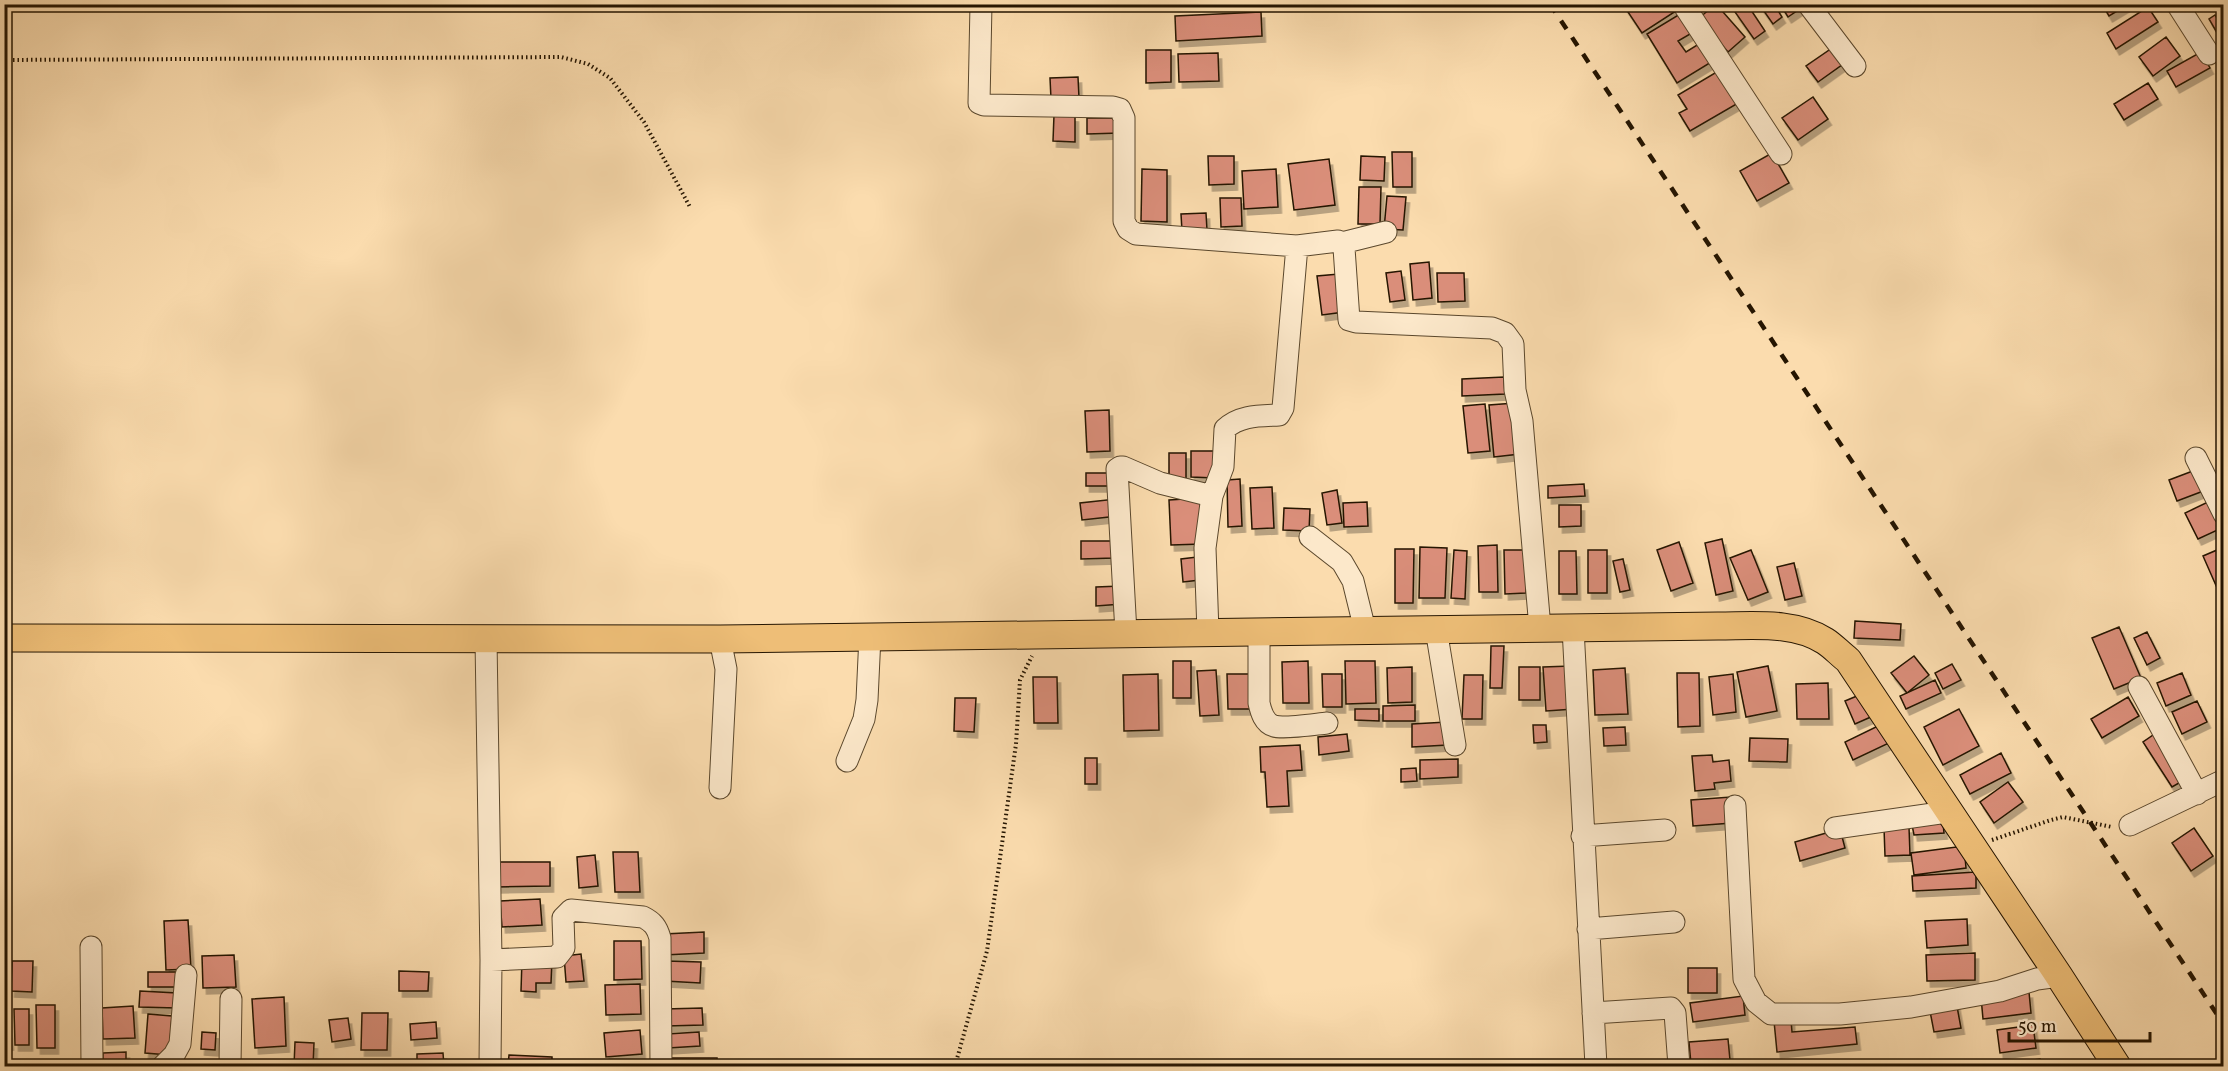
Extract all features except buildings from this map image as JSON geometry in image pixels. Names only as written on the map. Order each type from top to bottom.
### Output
[{"type":"main road","points":[[4,638],[720,639],[1540,628],[1769,626],[1798,629],[1825,641],[1848,660],[2117,1066]]},
{"type":"street","points":[[981,4],[979,102],[984,105],[1113,107],[1120,110],[1124,118],[1124,221],[1128,229],[1136,234],[1297,246],[1332,240],[1342,243],[1386,232]]},
{"type":"street","points":[[1808,4],[1855,66]]},
{"type":"street","points":[[2177,4],[2218,49]]},
{"type":"street","points":[[1689,7],[1781,154]]},
{"type":"street","points":[[1342,243],[1349,320],[1492,328],[1505,333],[1513,344],[1515,390],[1522,421],[1540,628]]},
{"type":"street","points":[[1208,632],[1205,548],[1212,496],[1223,467],[1225,429],[1231,423],[1248,417],[1279,415],[1284,408],[1297,246]]},
{"type":"street","points":[[2196,458],[2223,514]]},
{"type":"street","points":[[1126,633],[1117,469],[1123,467],[1160,483],[1212,496]]},
{"type":"street","points":[[1310,537],[1342,562],[1353,581],[1365,630]]},
{"type":"street","points":[[1573,628],[1582,836],[1596,1066]]},
{"type":"street","points":[[1436,629],[1455,746]]},
{"type":"street","points":[[1259,631],[1261,713],[1275,726],[1327,723]]},
{"type":"street","points":[[847,761],[864,719],[870,636]]},
{"type":"street","points":[[486,639],[491,960],[490,1066]]},
{"type":"street","points":[[720,639],[726,669],[720,788]]},
{"type":"street","points":[[2139,687],[2197,794]]},
{"type":"street","points":[[2138,822],[2223,780]]},
{"type":"street","points":[[1735,806],[1743,979],[1756,1002],[1772,1014],[1840,1014],[1911,1006],[2000,991],[2037,979],[2059,976]]},
{"type":"street","points":[[1835,828],[1947,812]]},
{"type":"street","points":[[1582,836],[1665,830]]},
{"type":"street","points":[[491,960],[557,957],[564,948],[563,918],[571,910],[643,917],[652,921],[660,938],[661,1066]]},
{"type":"street","points":[[1588,929],[1674,922]]},
{"type":"street","points":[[91,947],[92,1066]]},
{"type":"street","points":[[163,1066],[174,1055],[180,1044],[186,975]]},
{"type":"street","points":[[230,1066],[231,999]]},
{"type":"street","points":[[1593,1013],[1671,1008],[1675,1012],[1679,1066]]},
{"type":"path","points":[[4,60],[561,57],[588,64],[610,78],[644,122],[690,207]]},
{"type":"path","points":[[955,1066],[987,951],[1016,744],[1020,680],[1044,633]]},
{"type":"path","points":[[1972,847],[2063,818],[2106,827],[2138,822]]},
{"type":"railway","points":[[1550,4],[2224,1025]]}]
